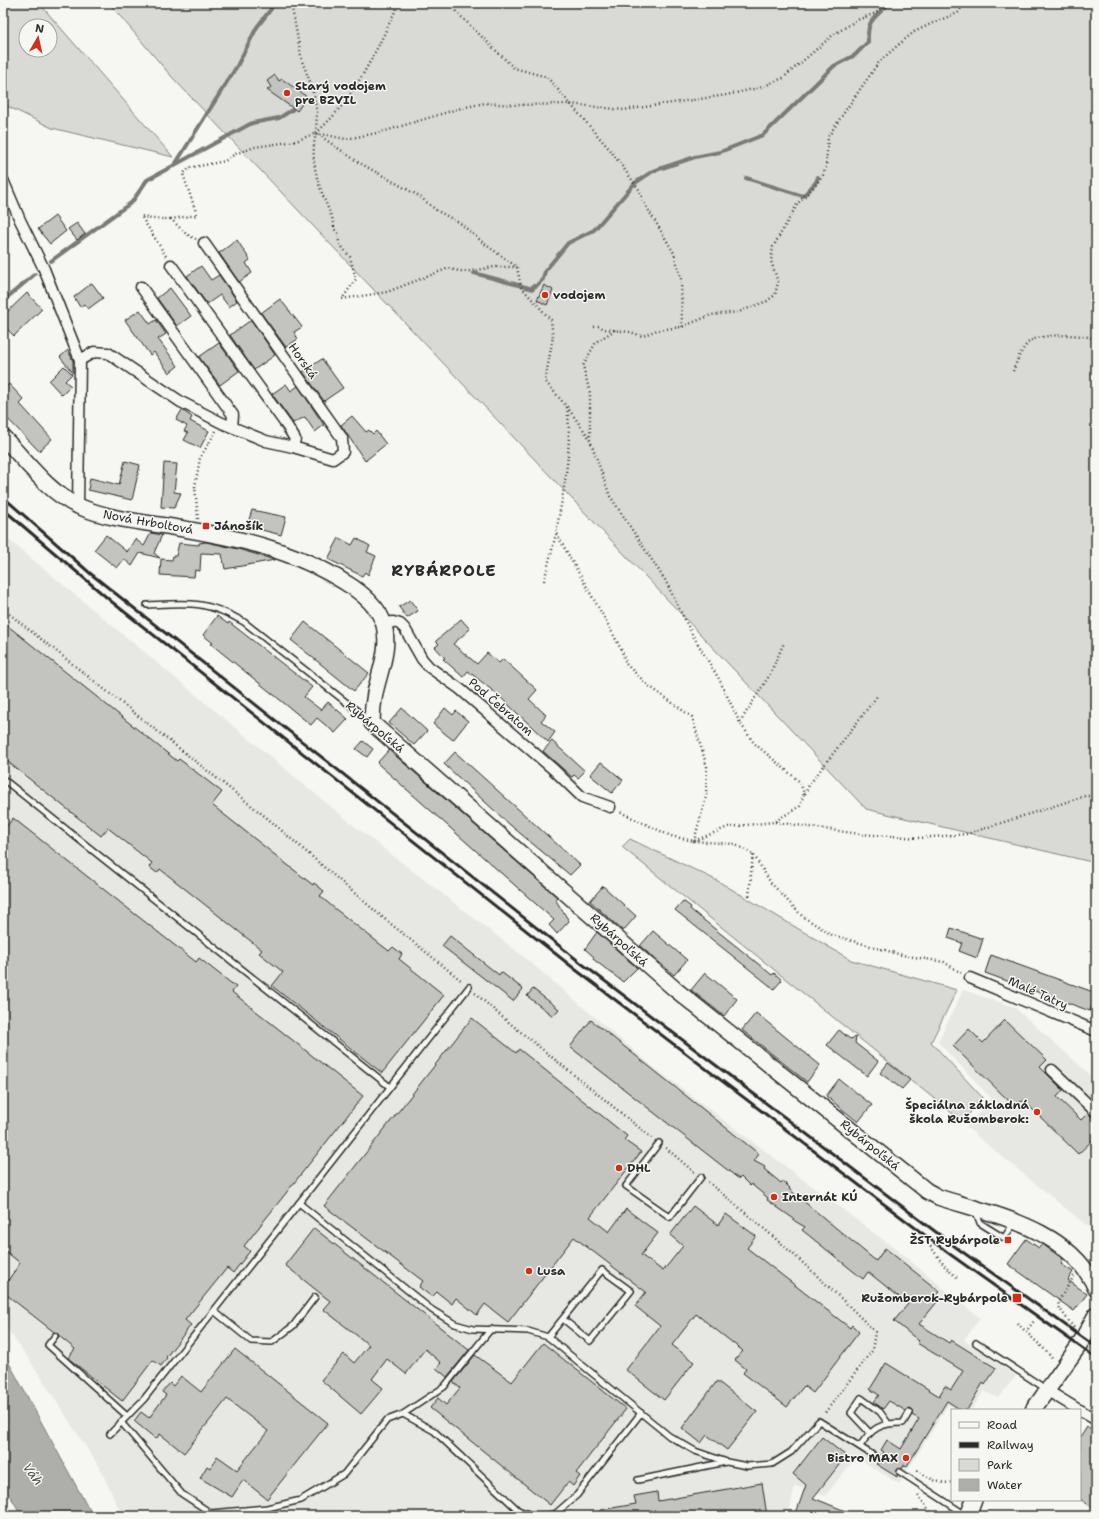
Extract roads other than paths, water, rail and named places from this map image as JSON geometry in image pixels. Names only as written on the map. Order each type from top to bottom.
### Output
[{"type":"street","points":[[3,180],[20,220],[44,269],[80,360],[78,506]]},
{"type":"street","name":"Horská","points":[[80,360],[94,352],[108,353],[181,402],[222,423],[266,441],[334,459],[343,452],[342,438],[204,243]]},
{"type":"street","points":[[171,265],[287,426],[294,439],[293,447]]},
{"type":"street","points":[[141,287],[233,415],[232,427]]},
{"type":"street","name":"Nová Hrboltová","points":[[3,437],[53,490],[78,506],[112,517],[200,531],[235,538],[267,547],[315,565],[358,592],[377,611],[384,623],[386,646],[385,660],[375,692],[372,723]]},
{"type":"street","name":"Pod Čebratom","points":[[384,623],[393,622],[400,624],[405,629],[422,659],[429,666],[460,689],[553,769],[582,797],[610,808]]},
{"type":"street","name":"Rybárpoľská","points":[[372,723],[676,990],[927,1191],[938,1197],[1014,1222],[1057,1243],[1081,1263],[1091,1276],[1095,1285]]},
{"type":"street","name":"Malé Tatry","points":[[970,978],[1096,1032]]},
{"type":"street","points":[[1052,1070],[1096,1112]]},
{"type":"street","points":[[1034,1409],[1048,1391],[1087,1333],[1096,1315]]},
{"type":"street","points":[[1048,1391],[1078,1409]]},
{"type":"street","points":[[1081,1411],[1096,1420]]},
{"type":"street","points":[[967,1516],[974,1501]]},
{"type":"lane","name":"Rybárpoľská","points":[[147,605],[192,603],[211,606],[227,612],[244,622],[372,723]]},
{"type":"lane","points":[[3,780],[390,1087]]},
{"type":"lane","points":[[110,1434],[144,1400],[469,987]]},
{"type":"lane","points":[[659,1143],[626,1186],[670,1217],[701,1177]]},
{"type":"lane","points":[[299,1203],[432,1310],[455,1324],[473,1329],[528,1331],[548,1337],[669,1436],[695,1451],[727,1462],[747,1466],[772,1464],[791,1452],[820,1420],[880,1459]]},
{"type":"lane","points":[[548,1337],[602,1270],[631,1291],[590,1341],[563,1319]]},
{"type":"lane","points":[[214,1311],[251,1341],[272,1342],[293,1326],[316,1296]]},
{"type":"lane","points":[[121,1422],[182,1494],[211,1513],[268,1508],[301,1500],[344,1474],[387,1420],[403,1414],[444,1387],[492,1329]]},
{"type":"lane","points":[[55,1336],[48,1345],[127,1416]]},
{"type":"lane","points":[[976,1343],[1048,1391]]},
{"type":"lane","points":[[869,1432],[851,1413],[861,1398],[880,1412],[888,1423]]},
{"type":"lane","points":[[545,1516],[555,1514],[577,1495],[641,1413]]},
{"type":"lane","points":[[860,1446],[869,1432],[888,1423],[902,1423],[909,1413]]},
{"type":"lane","points":[[403,1414],[434,1431],[518,1510],[534,1516]]},
{"type":"lane","points":[[638,1480],[727,1462]]},
{"type":"lane","points":[[900,1472],[967,1516]]},
{"type":"lane","points":[[516,1516],[518,1510]]},
{"type":"water","name":"Váh","points":[[3,1352],[86,1504],[96,1516],[22,1516],[3,1484]]},
{"type":"waterway","points":[[176,163],[237,66],[257,27],[271,9],[273,3]]},
{"type":"waterway","points":[[474,273],[533,289],[533,286],[536,286],[543,279],[545,271],[568,243],[594,230],[635,183],[653,171],[695,157],[720,152],[763,135],[834,66],[855,55],[868,42],[869,28],[872,20],[889,3]]},
{"type":"waterway","points":[[51,261],[132,202],[147,180],[252,123],[279,118],[292,110]]},
{"type":"waterway","points":[[746,178],[803,196],[816,182],[818,177]]},
{"type":"waterway","points":[[3,301],[35,274]]},
{"type":"railway","points":[[3,497],[91,574],[581,963],[957,1248],[1096,1347]]},
{"type":"railway","points":[[3,509],[112,602],[576,970],[951,1255],[1096,1358]]},
{"type":"place","name":"Starý vodojem pre BZVIL","points":[[287,93]]},
{"type":"place","name":"vodojem","points":[[545,295]]},
{"type":"place","name":"Jánošík","points":[[206,526]]},
{"type":"place","name":"Špeciálna základná škola Ružomberok:","points":[[1037,1112]]},
{"type":"place","name":"DHL","points":[[619,1168]]},
{"type":"place","name":"Internát KÚ","points":[[774,1197]]},
{"type":"place","name":"ŽST Rybárpole","points":[[1008,1240]]},
{"type":"place","name":"Lusa","points":[[529,1271]]},
{"type":"place","name":"Ružomberok-Rybárpole","points":[[1017,1298]]},
{"type":"place","name":"Bistro MAX","points":[[906,1458]]},
{"type":"district","name":"RYBÁRPOLE","points":[[444,570]]}]
